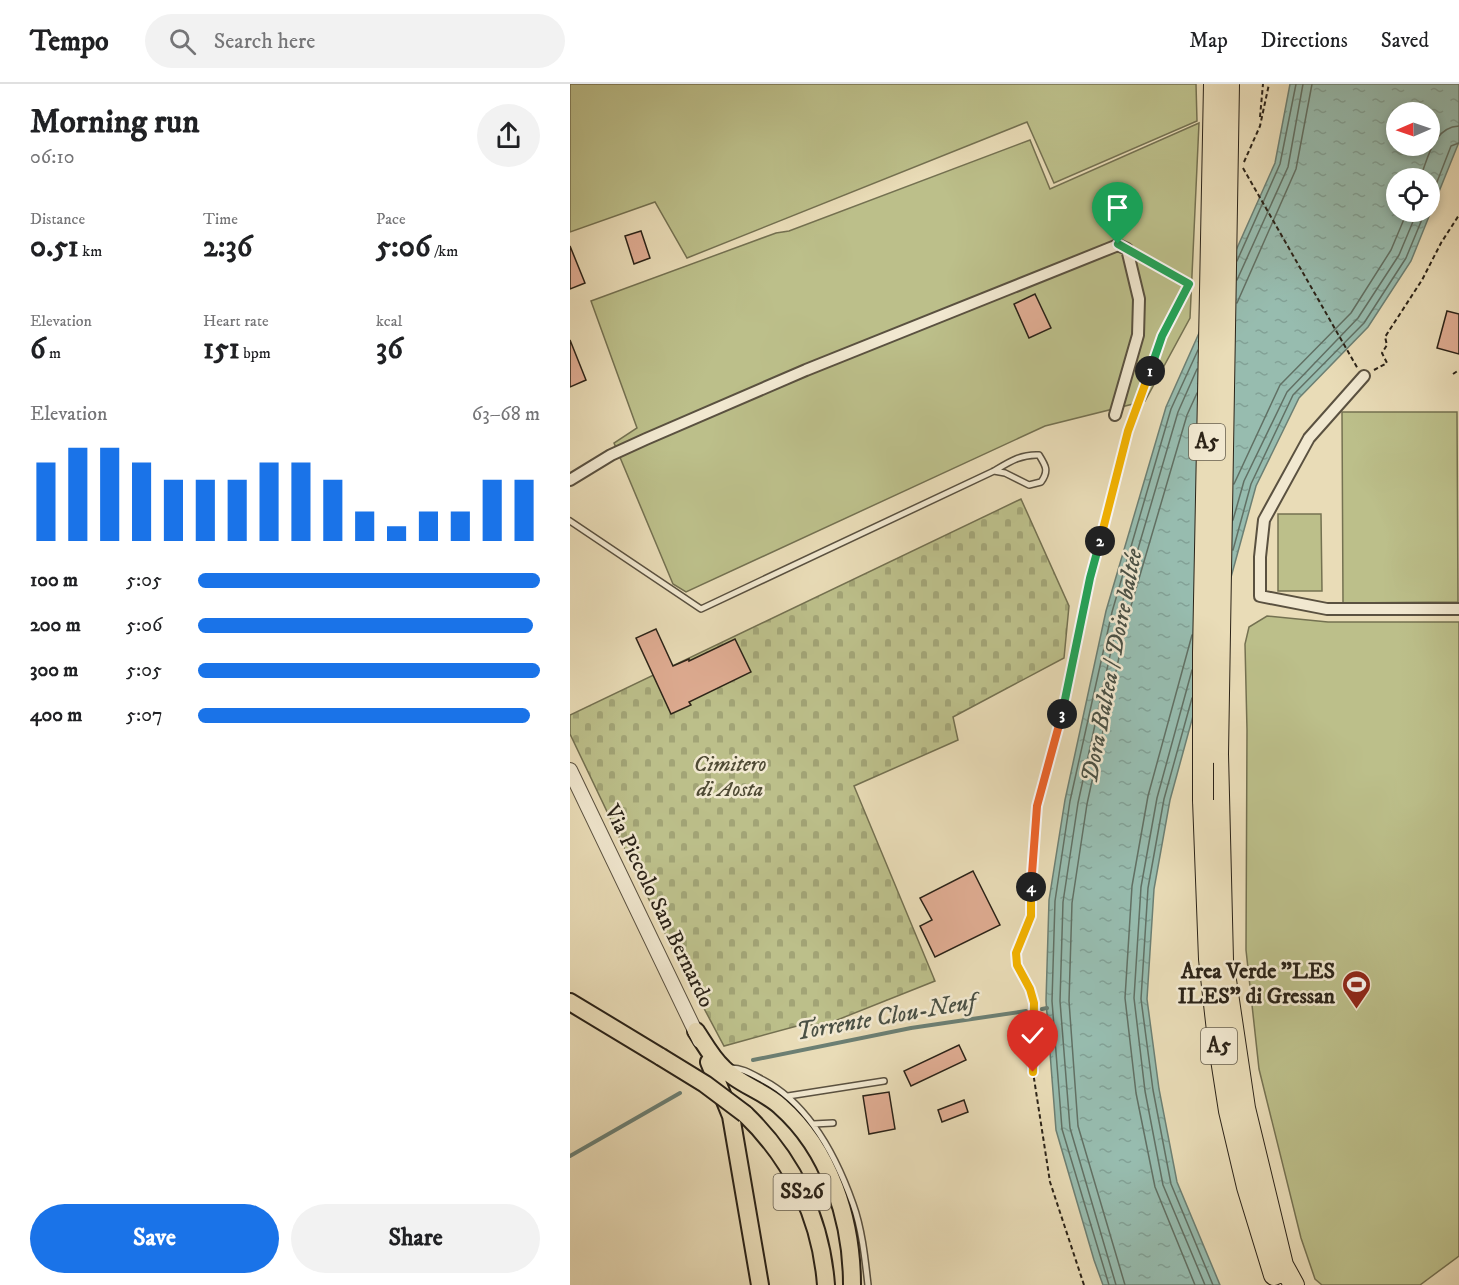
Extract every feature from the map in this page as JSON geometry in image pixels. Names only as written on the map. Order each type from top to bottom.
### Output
[{"type":"highway","name":"A5","points":[[1214,84],[1203,641],[1203,800],[1209,959],[1229,1111],[1247,1187],[1278,1285]]},
{"type":"highway","name":"A5","points":[[1229,84],[1218,754],[1223,960],[1245,1108],[1283,1265],[1294,1285]]},
{"type":"main road","name":"SS26","points":[[570,1002],[705,1084],[745,1114],[774,1146],[800,1187],[817,1231],[826,1285]]},
{"type":"main road","points":[[696,1031],[715,1067],[730,1116],[760,1285]]},
{"type":"main road","points":[[715,1067],[759,1090],[779,1105],[798,1123],[811,1140],[846,1219],[852,1264],[852,1285]]},
{"type":"main road","points":[[721,1092],[730,1080],[740,1080]]},
{"type":"street","points":[[570,480],[628,447],[806,370],[1118,244],[1127,249],[1139,299],[1138,335],[1115,415]]},
{"type":"street","points":[[1361,373],[1310,438],[1264,520],[1260,557],[1260,596],[1327,609],[1459,609]]},
{"type":"street","name":"Via Piccolo San Bernardo","points":[[570,770],[696,1031]]},
{"type":"lane","points":[[1127,249],[1189,284]]},
{"type":"lane","points":[[570,521],[701,609],[1027,454],[1039,455],[1046,466],[1046,474],[1041,482],[1029,485],[1005,473],[994,471]]},
{"type":"lane","points":[[715,1067],[737,1067],[765,1081],[788,1096],[813,1124],[834,1160],[854,1205],[868,1285]]},
{"type":"lane","points":[[788,1096],[884,1081]]},
{"type":"lane","points":[[813,1124],[833,1123]]},
{"type":"path","points":[[1260,126],[1263,84]]},
{"type":"path","points":[[1269,84],[1260,126],[1242,166],[1361,373],[1387,363],[1382,353],[1387,345],[1385,337],[1409,302],[1459,215]]},
{"type":"path","points":[[1084,1285],[1050,1182],[1033,1072],[1034,1003],[1030,989],[1017,965],[1016,953],[1031,916],[1031,868],[1037,806],[1067,697],[1090,578],[1101,535],[1128,431],[1162,336],[1189,284]]},
{"type":"path","points":[[1453,374],[1459,370]]},
{"type":"green space","points":[[570,84],[1196,84],[1197,121],[1054,183],[1027,122],[687,258],[655,202],[570,232]]},
{"type":"green space","points":[[1199,123],[1190,318],[1145,401],[1045,426],[686,592],[673,584],[614,443],[637,428],[591,301],[776,233],[789,231],[1030,140],[1050,189]]},
{"type":"green space","points":[[1342,412],[1457,412],[1458,602],[1343,603]]},
{"type":"green space","name":"Cimitero di Aosta","points":[[1021,499],[1069,606],[1064,658],[953,717],[958,740],[854,786],[935,981],[827,1024],[797,1026],[724,1046],[674,952],[570,734],[570,715]]},
{"type":"green space","points":[[1278,514],[1321,514],[1322,591],[1278,591]]},
{"type":"green space","name":"Area Verde \"LES ILES\" di Gressan","points":[[1267,616],[1328,622],[1459,622],[1459,1256],[1420,1285],[1322,1285],[1315,1279],[1301,1238],[1259,1069],[1246,950],[1245,644],[1249,627]]},
{"type":"water","name":"Dora Baltea / Doire baltée","points":[[1290,84],[1459,84],[1459,142],[1440,189],[1440,168],[1386,168],[1386,222],[1427,222],[1411,261],[1368,327],[1299,398],[1256,486],[1170,800],[1154,889],[1147,999],[1159,1089],[1177,1182],[1220,1285],[1103,1285],[1056,1130],[1046,1001],[1049,900],[1065,800],[1106,611],[1166,407],[1275,163]]},
{"type":"building","points":[[641,231],[650,258],[634,264],[625,236]]},
{"type":"building","points":[[570,246],[585,283],[570,289]]},
{"type":"building","points":[[1035,294],[1051,328],[1029,338],[1014,304]]},
{"type":"building","points":[[1447,311],[1459,314],[1459,354],[1437,348]]},
{"type":"building","points":[[570,340],[586,380],[570,387]]},
{"type":"building","points":[[656,629],[673,666],[689,659],[689,661],[735,639],[751,672],[689,702],[691,705],[671,714],[636,638]]},
{"type":"building","points":[[973,871],[1000,925],[935,957],[920,926],[932,920],[920,898]]},
{"type":"building","points":[[959,1045],[966,1060],[911,1086],[904,1071]]},
{"type":"building","points":[[889,1092],[895,1129],[869,1134],[863,1096]]},
{"type":"building","points":[[964,1100],[968,1112],[942,1122],[938,1110]]},
{"type":"waterway","name":"Torrente Clou-Neuf","points":[[1042,1009],[1047,1008]]},
{"type":"waterway","name":"Torrente Clou-Neuf","points":[[753,1060],[911,1028],[1026,1011]]},
{"type":"waterway","name":"Torrente Clou-Neuf","points":[[570,1156],[680,1093]]},
{"type":"place","name":"Area Verde \"LES ILES\" di Gressan","points":[[1356,1010]]},
{"type":"route","points":[[1033,1072],[1034,1003],[1030,989],[1017,965],[1016,953],[1031,916],[1031,868],[1037,806],[1067,697],[1090,578],[1128,431],[1162,336],[1189,284],[1118,244]]}]
